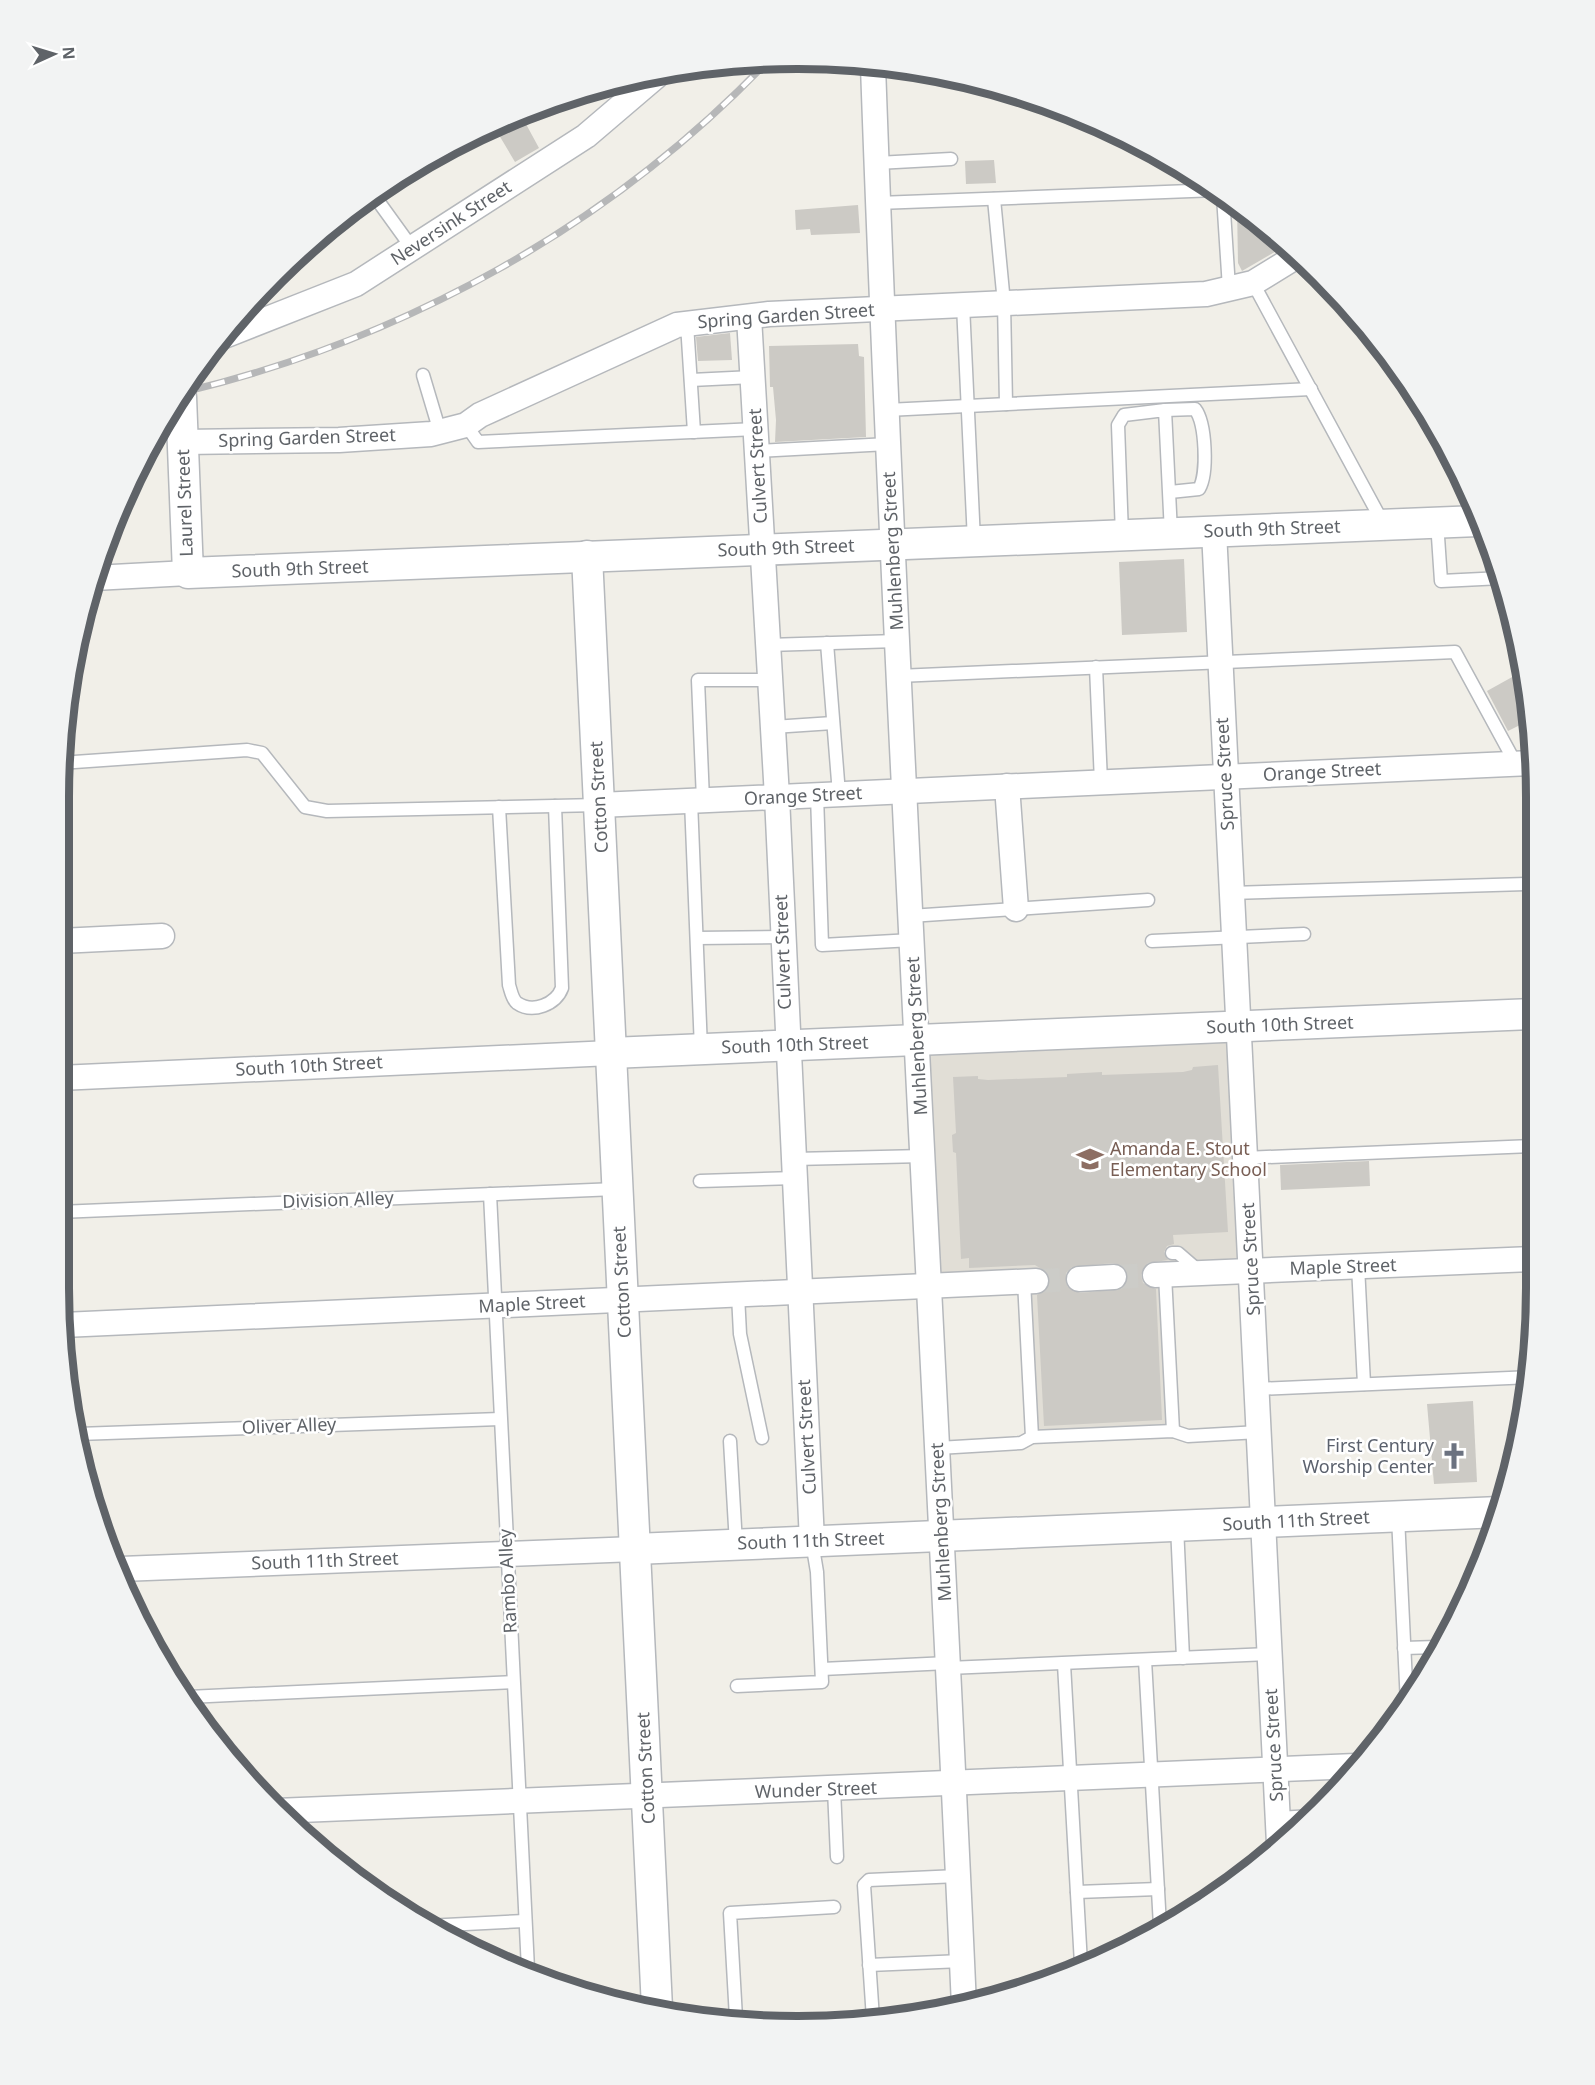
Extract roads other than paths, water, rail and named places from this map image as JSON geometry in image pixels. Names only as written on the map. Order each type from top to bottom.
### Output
[{"type":"street","name":"Muhlenberg Street","points":[[873,73],[903,791],[924,1156],[964,1996]]},
{"type":"street","name":"Neversink Street","points":[[239,330],[336,294],[586,136],[645,85]]},
{"type":"street","name":"Spring Garden Street","points":[[183,442],[339,440],[440,432],[466,425],[480,415],[677,325],[749,317],[882,309],[1206,294],[1252,283],[1289,261]]},
{"type":"street","name":"Culvert Street","points":[[749,317],[777,797],[812,1541]]},
{"type":"street","name":"Laurel Street","points":[[182,410],[188,573]]},
{"type":"street","name":"South 9th Street","points":[[104,577],[1472,521]]},
{"type":"street","name":"Spruce Street","points":[[1214,531],[1279,1834]]},
{"type":"street","name":"Cotton Street","points":[[587,556],[657,2002]]},
{"type":"street","name":"Orange Street","points":[[599,805],[1523,763]]},
{"type":"street","points":[[1007,786],[1016,909]]},
{"type":"street","points":[[69,940],[162,936]]},
{"type":"street","name":"South 10th Street","points":[[69,1077],[1526,1014]]},
{"type":"street","name":"Maple Street","points":[[1164,1268],[1201,1273],[1526,1259]]},
{"type":"street","points":[[1079,1279],[1114,1277]]},
{"type":"street","name":"Maple Street","points":[[71,1325],[1030,1281]]},
{"type":"street","name":"South 11th Street","points":[[125,1569],[1490,1512]]},
{"type":"street","name":"Wunder Street","points":[[290,1810],[1346,1766]]},
{"type":"lane","points":[[877,163],[951,159]]},
{"type":"lane","points":[[878,203],[1197,189]]},
{"type":"lane","points":[[994,199],[1004,303],[1006,404]]},
{"type":"lane","points":[[379,202],[412,248]]},
{"type":"lane","points":[[1224,208],[1229,288]]},
{"type":"lane","points":[[1252,283],[1384,524]]},
{"type":"lane","points":[[963,305],[974,541]]},
{"type":"lane","points":[[687,324],[694,432]]},
{"type":"lane","points":[[423,375],[440,432]]},
{"type":"lane","points":[[691,380],[753,377]]},
{"type":"lane","points":[[887,410],[1311,389]]},
{"type":"lane","points":[[1122,535],[1118,425],[1124,415],[1196,409],[1202,417],[1205,479],[1199,489],[1170,492]]},
{"type":"lane","points":[[1165,410],[1171,533]]},
{"type":"lane","points":[[466,425],[478,442],[694,432],[756,440],[888,444]]},
{"type":"lane","points":[[1437,522],[1441,580],[1492,579]]},
{"type":"lane","points":[[768,645],[897,641]]},
{"type":"lane","points":[[827,643],[833,723],[822,945],[912,940]]},
{"type":"lane","points":[[898,676],[1455,652],[1523,763]]},
{"type":"lane","points":[[1096,667],[1101,782]]},
{"type":"lane","points":[[701,1049],[697,938],[698,680],[770,680]]},
{"type":"lane","points":[[773,727],[833,723]]},
{"type":"lane","points":[[70,762],[247,750],[262,753],[305,807],[327,811],[599,805]]},
{"type":"lane","points":[[499,807],[509,985],[512,996],[518,1003],[530,1006],[548,1005],[558,999],[562,988],[555,806]]},
{"type":"lane","points":[[1231,893],[1526,884]]},
{"type":"lane","points":[[910,916],[1149,900]]},
{"type":"lane","points":[[1152,941],[1304,934]]},
{"type":"lane","points":[[697,938],[783,937]]},
{"type":"lane","points":[[1245,1158],[1526,1146]]},
{"type":"lane","points":[[700,1181],[924,1156]]},
{"type":"lane","name":"Division Alley","points":[[69,1212],[618,1189]]},
{"type":"lane","name":"Rambo Alley","points":[[490,1194],[528,1964]]},
{"type":"lane","points":[[1358,1266],[1364,1384]]},
{"type":"lane","points":[[1164,1268],[1173,1431]]},
{"type":"lane","points":[[1030,1281],[1032,1437]]},
{"type":"lane","points":[[738,1295],[740,1334],[762,1438]]},
{"type":"lane","points":[[1257,1389],[1520,1377]]},
{"type":"lane","name":"Oliver Alley","points":[[84,1434],[500,1419]]},
{"type":"lane","points":[[938,1448],[1020,1443],[1032,1437],[1173,1431],[1188,1436],[1259,1432]]},
{"type":"lane","points":[[730,1441],[736,1545]]},
{"type":"lane","points":[[1398,1516],[1406,1687]]},
{"type":"lane","points":[[1176,1526],[1183,1658]]},
{"type":"lane","name":"Culvert Street","points":[[812,1541],[817,1572],[822,1669]]},
{"type":"lane","points":[[1404,1648],[1431,1647]]},
{"type":"lane","points":[[737,1686],[822,1682],[822,1669],[1064,1664],[1269,1654]]},
{"type":"lane","points":[[1145,1660],[1160,1919]]},
{"type":"lane","points":[[1064,1664],[1082,1958]]},
{"type":"lane","points":[[195,1697],[513,1682]]},
{"type":"lane","points":[[834,1789],[837,1857]]},
{"type":"lane","points":[[1278,1818],[1298,1817]]},
{"type":"lane","points":[[872,2012],[864,1885],[869,1880],[958,1876]]},
{"type":"lane","points":[[1077,1892],[1158,1889]]},
{"type":"lane","points":[[736,2013],[730,1913],[834,1907]]},
{"type":"lane","points":[[446,1925],[525,1921]]},
{"type":"lane","points":[[869,1965],[962,1961]]},
{"type":"tunnel","points":[[1114,1277],[1155,1275]]},
{"type":"tunnel","points":[[1036,1281],[1079,1279]]},
{"type":"railway","points":[[195,389],[266,369],[346,341],[424,307],[500,268],[572,224],[641,175],[707,120],[758,71]]},
{"type":"place","name":"Amanda E. Stout Elementary School","points":[[1090,1159]]},
{"type":"place","name":"First Century Worship Center","points":[[1454,1456]]}]
